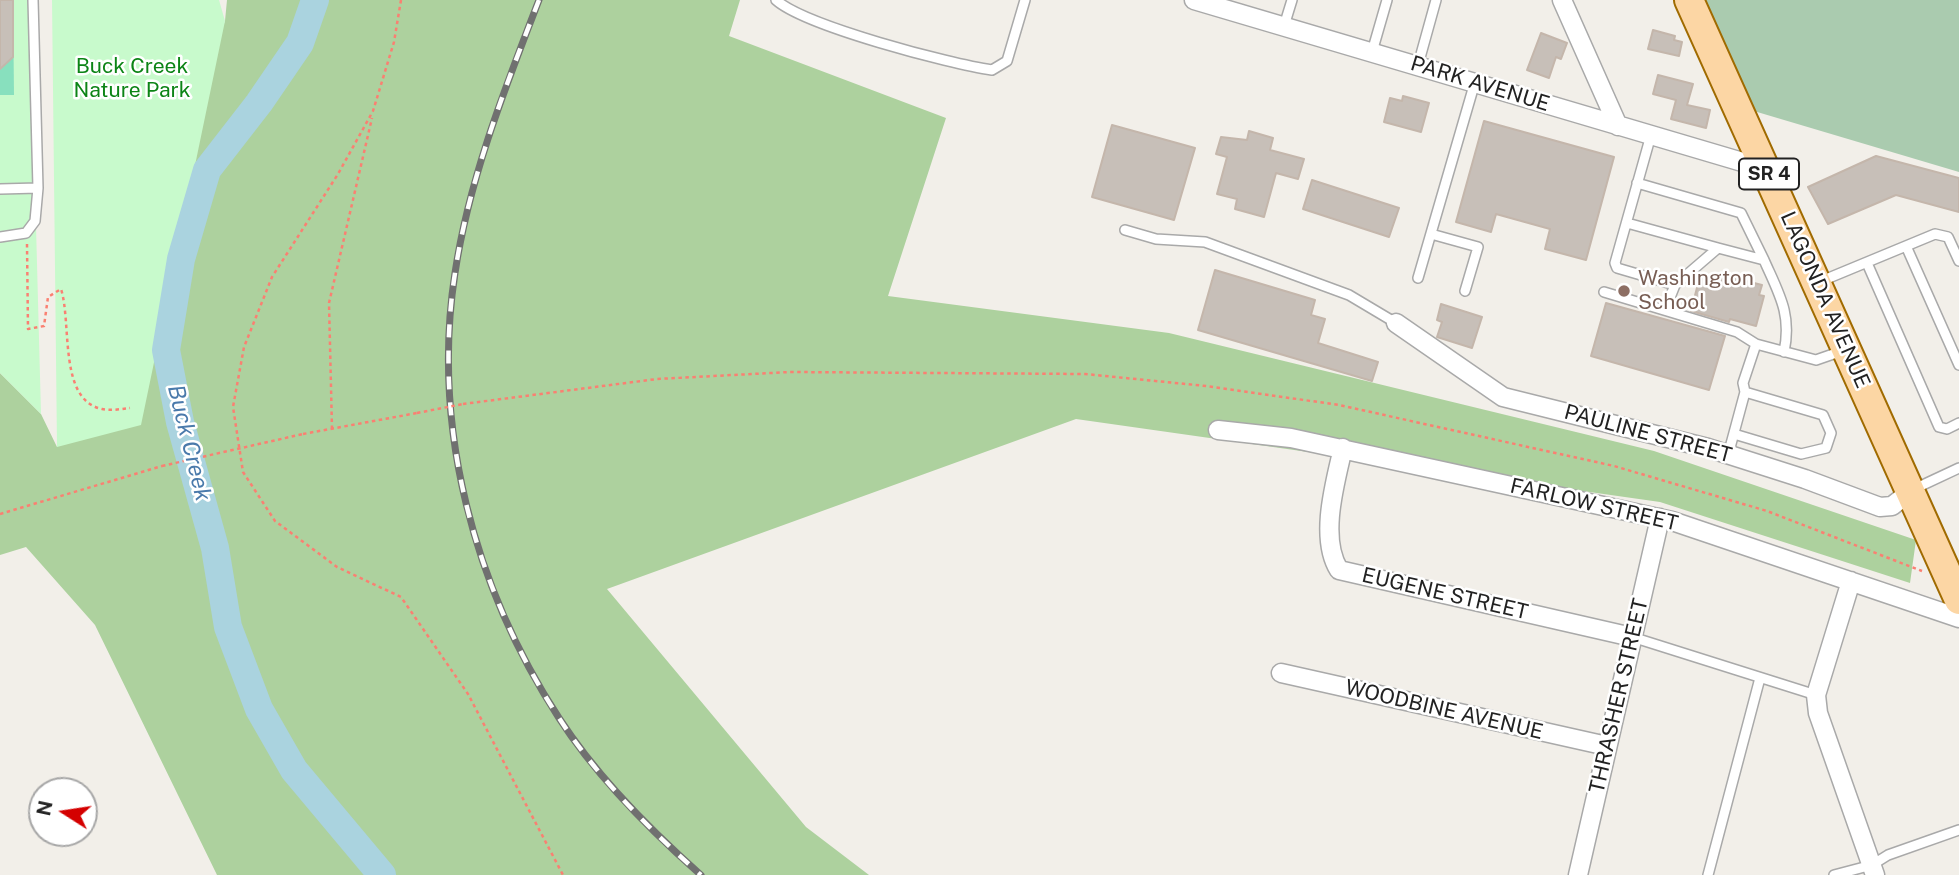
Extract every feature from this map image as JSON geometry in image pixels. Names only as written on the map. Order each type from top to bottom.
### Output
[{"type":"main road","name":"LAGONDA AVENUE","points":[[1689,0],[1959,600]]},
{"type":"street","name":"PARK AVENUE","points":[[1194,0],[1766,169]]},
{"type":"street","points":[[1562,0],[1618,126]]},
{"type":"street","name":"PAULINE STREET","points":[[1396,323],[1503,397],[1598,419],[1728,455],[1880,507],[1892,506],[1911,491]]},
{"type":"street","name":"FARLOW STREET","points":[[1218,430],[1292,438],[1343,448],[1660,518],[1959,618]]},
{"type":"street","name":"EUGENE STREET","points":[[1343,448],[1330,537],[1333,561],[1339,570],[1632,636]]},
{"type":"street","name":"THRASHER STREET","points":[[1578,875],[1660,518]]},
{"type":"street","points":[[1851,580],[1816,695],[1818,713],[1873,870]]},
{"type":"street","name":"WOODBINE AVENUE","points":[[1282,673],[1607,746]]},
{"type":"lane","points":[[0,237],[26,233],[35,221],[37,188],[33,0]]},
{"type":"lane","points":[[776,0],[799,16],[992,70],[1007,61],[1025,0]]},
{"type":"lane","points":[[1284,26],[1292,0]]},
{"type":"lane","points":[[1372,52],[1387,0]]},
{"type":"lane","points":[[1418,65],[1436,0]]},
{"type":"lane","points":[[1418,278],[1475,82]]},
{"type":"lane","points":[[1651,135],[1615,263],[1617,268],[1675,285]]},
{"type":"lane","points":[[1637,183],[1741,213],[1787,313],[1789,330],[1784,352]]},
{"type":"lane","points":[[0,189],[37,188]]},
{"type":"lane","points":[[1626,223],[1763,260]]},
{"type":"lane","points":[[1125,230],[1156,239],[1205,242],[1349,295],[1396,323]]},
{"type":"lane","points":[[1817,283],[1942,233],[1948,237],[1959,261]]},
{"type":"lane","points":[[1431,234],[1478,247],[1465,291]]},
{"type":"lane","points":[[1906,246],[1959,365]]},
{"type":"lane","points":[[1665,310],[1675,285],[1718,248]]},
{"type":"lane","points":[[1867,263],[1939,427],[1947,429],[1959,423]]},
{"type":"lane","points":[[1604,292],[1737,332],[1756,344],[1816,360],[1847,349]]},
{"type":"lane","points":[[1728,455],[1756,344]]},
{"type":"lane","points":[[1734,434],[1801,454],[1826,448],[1831,433],[1823,415],[1745,392]]},
{"type":"lane","points":[[1911,491],[1959,468]]},
{"type":"lane","points":[[1632,636],[1816,695]]},
{"type":"lane","points":[[1708,875],[1760,678]]},
{"type":"lane","points":[[1834,875],[1873,870],[1888,855],[1959,830]]},
{"type":"path","points":[[332,429],[328,303],[373,111],[394,43],[401,0]]},
{"type":"path","points":[[373,111],[338,174],[272,277],[244,347],[233,407],[243,472],[275,522],[337,567],[401,597],[468,694],[563,875]]},
{"type":"path","points":[[26,233],[28,329],[44,326],[48,297],[61,289],[66,305],[72,382],[85,401],[93,405],[102,409],[130,408]]},
{"type":"path","points":[[0,514],[162,466],[303,434],[463,404]]},
{"type":"green space","points":[[0,0],[30,0],[41,414],[0,373]]},
{"type":"green space","points":[[0,0],[13,0],[14,95],[0,95]]},
{"type":"green space","name":"Buck Creek Nature Park","points":[[52,0],[219,0],[225,21],[141,425],[57,447]]},
{"type":"green space","points":[[227,0],[740,0],[729,36],[946,118],[888,296],[1169,333],[1654,451],[1916,540],[1910,583],[1660,502],[1076,419],[607,589],[806,827],[869,875],[217,875],[95,625],[26,547],[0,555],[0,373],[41,414],[57,447],[225,21]]},
{"type":"green space","points":[[1689,0],[1959,0],[1959,172],[1737,106]]},
{"type":"building","points":[[0,0],[13,0],[13,57],[0,69]]},
{"type":"building","points":[[1653,30],[1675,36],[1674,40],[1682,42],[1679,56],[1648,49]]},
{"type":"building","points":[[1541,33],[1567,43],[1561,59],[1556,57],[1549,78],[1527,70]]},
{"type":"building","points":[[1658,75],[1693,84],[1687,105],[1710,110],[1706,128],[1671,119],[1676,100],[1653,94]]},
{"type":"building","points":[[1403,96],[1429,103],[1421,132],[1384,122],[1390,98],[1402,101]]},
{"type":"building","points":[[1484,121],[1614,157],[1586,260],[1545,249],[1550,229],[1496,214],[1491,232],[1456,222]]},
{"type":"building","points":[[1112,125],[1195,148],[1174,220],[1092,197]]},
{"type":"building","points":[[1249,131],[1273,138],[1270,150],[1304,159],[1298,179],[1276,173],[1264,217],[1235,209],[1237,199],[1217,194],[1227,157],[1216,154],[1221,137],[1247,140]]},
{"type":"building","points":[[1876,156],[1959,178],[1959,212],[1896,195],[1828,224],[1808,187]]},
{"type":"building","points":[[1312,180],[1399,208],[1389,237],[1303,209]]},
{"type":"building","points":[[1215,270],[1315,300],[1311,315],[1325,319],[1318,343],[1378,362],[1372,381],[1198,330]]},
{"type":"building","points":[[1722,275],[1762,285],[1759,295],[1764,296],[1756,326],[1730,319],[1729,322],[1691,311],[1700,276],[1720,281]]},
{"type":"building","points":[[1606,303],[1725,336],[1709,390],[1591,356]]},
{"type":"building","points":[[1441,304],[1482,317],[1472,348],[1437,337],[1442,322],[1437,320]]},
{"type":"waterway","name":"Buck Creek","points":[[315,0],[300,43],[259,103],[207,170],[181,259],[166,350],[180,422],[215,548],[228,627],[259,709],[294,770],[382,875]]},
{"type":"railway","points":[[539,0],[490,134],[461,238],[449,331],[449,390],[455,448],[483,561],[504,616],[529,668],[559,718],[590,761],[643,821],[701,875]]},
{"type":"place","name":"Washington School","points":[[1624,291]]}]
